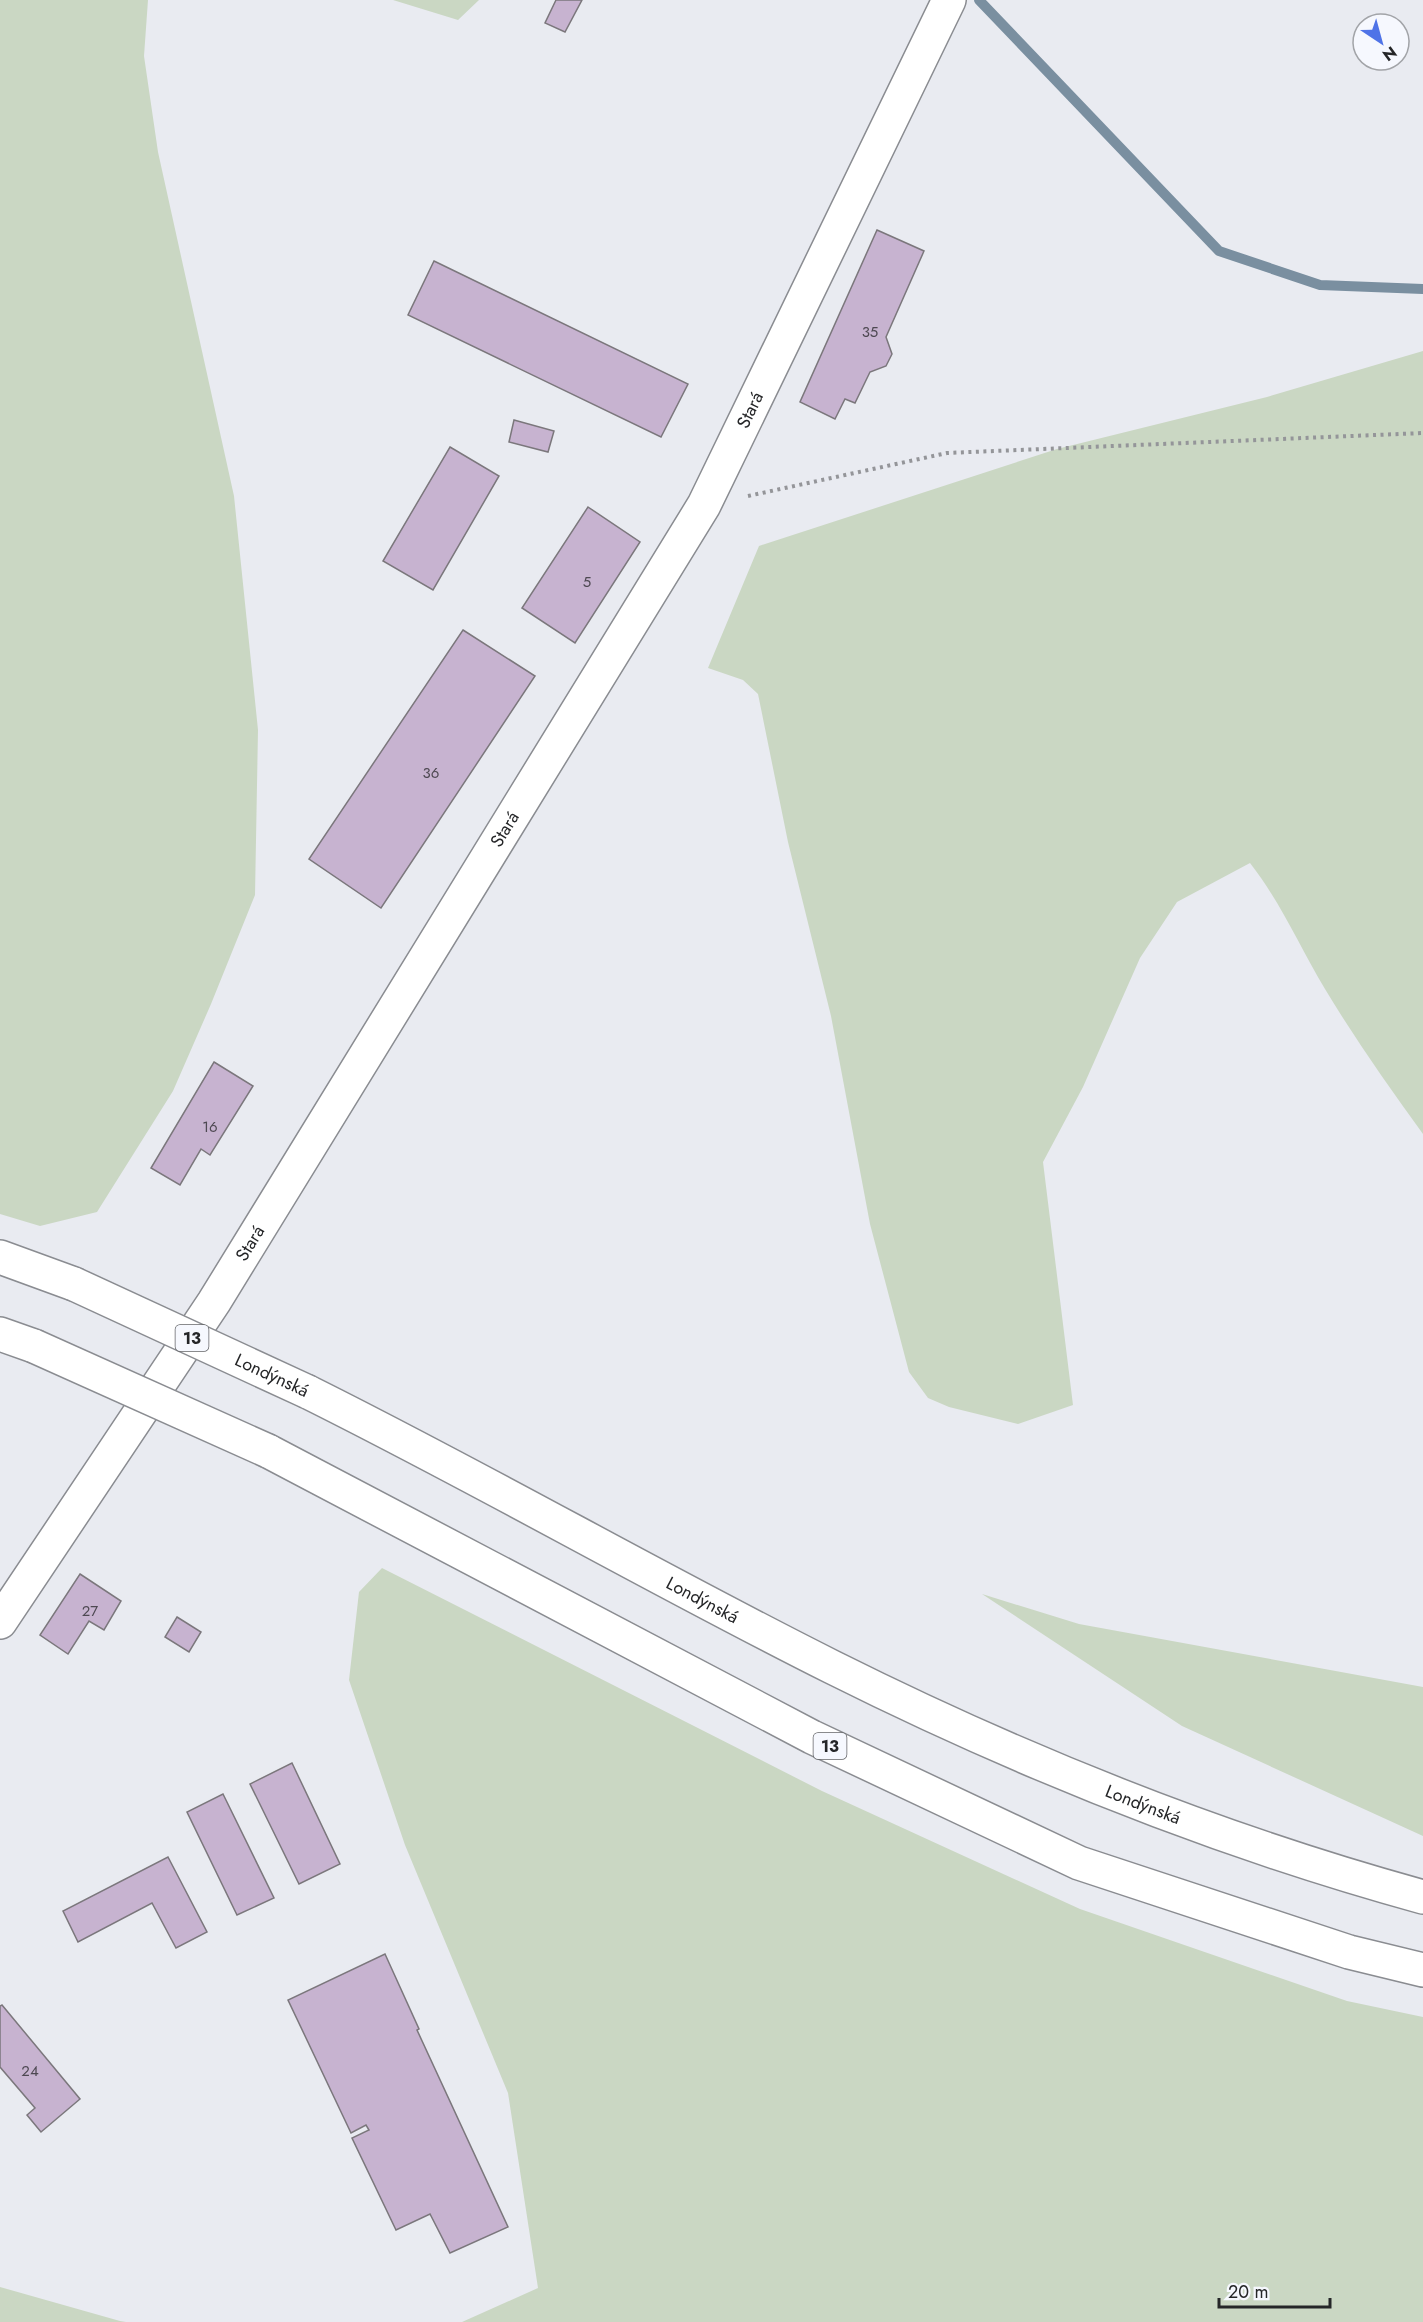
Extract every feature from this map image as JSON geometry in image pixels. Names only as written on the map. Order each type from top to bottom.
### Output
[{"type":"main road","name":"Stará","points":[[0,1622],[214,1302],[704,505],[949,0]]},
{"type":"main road","name":"Londýnská","points":[[0,1257],[74,1284],[308,1392],[833,1667],[977,1735],[1137,1804],[1262,1848],[1423,1897]]},
{"type":"main road","name":"13","points":[[0,1334],[34,1346],[268,1451],[812,1737],[1079,1863],[1348,1952],[1423,1970]]},
{"type":"path","points":[[704,505],[947,453],[1423,433]]},
{"type":"green space","points":[[0,0],[148,0],[144,56],[158,152],[234,496],[258,730],[255,895],[173,1091],[97,1212],[40,1226],[0,1214]]},
{"type":"green space","points":[[393,0],[479,0],[458,20]]},
{"type":"green space","points":[[1423,351],[1423,1134],[1348,1026],[1280,908],[1250,863],[1177,902],[1140,958],[1083,1087],[1043,1162],[1073,1405],[1018,1424],[949,1407],[928,1398],[909,1372],[870,1224],[831,1016],[788,842],[758,694],[743,680],[708,668],[759,546],[1057,449],[1267,397]]},
{"type":"green space","points":[[382,1568],[822,1791],[1080,1909],[1347,2001],[1423,2017],[1423,2322],[462,2322],[538,2288],[508,2093],[405,1845],[349,1680],[359,1592]]},
{"type":"green space","points":[[982,1594],[1079,1624],[1423,1687],[1423,1836],[1182,1726]]},
{"type":"green space","points":[[0,2287],[120,2321],[126,2322],[0,2322]]},
{"type":"building","points":[[556,0],[582,0],[565,32],[545,23]]},
{"type":"building","points":[[877,230],[924,251],[886,337],[892,354],[886,366],[870,372],[855,403],[845,399],[835,419],[800,402]]},
{"type":"building","points":[[434,261],[688,384],[661,437],[408,315]]},
{"type":"building","points":[[514,420],[554,431],[548,452],[509,442]]},
{"type":"building","points":[[450,447],[499,476],[433,590],[383,561]]},
{"type":"building","points":[[588,507],[640,542],[575,643],[522,608]]},
{"type":"building","points":[[463,630],[535,676],[381,908],[309,859]]},
{"type":"building","points":[[214,1062],[253,1086],[210,1155],[201,1149],[180,1185],[151,1168]]},
{"type":"building","points":[[80,1574],[121,1601],[104,1630],[89,1621],[68,1654],[40,1635]]},
{"type":"building","points":[[177,1617],[201,1632],[189,1652],[165,1637]]},
{"type":"building","points":[[292,1763],[340,1864],[299,1884],[250,1784]]},
{"type":"building","points":[[223,1794],[274,1898],[237,1915],[187,1812]]},
{"type":"building","points":[[168,1857],[207,1932],[176,1948],[152,1903],[78,1942],[63,1911]]},
{"type":"building","points":[[385,1954],[419,2029],[417,2030],[508,2227],[450,2253],[430,2214],[396,2230],[352,2138],[369,2130],[366,2125],[351,2133],[288,2000]]},
{"type":"building","points":[[2,2005],[80,2099],[41,2132],[27,2115],[35,2108],[0,2067],[0,2006]]},
{"type":"waterway","points":[[979,0],[1219,251],[1320,285],[1423,289]]}]
